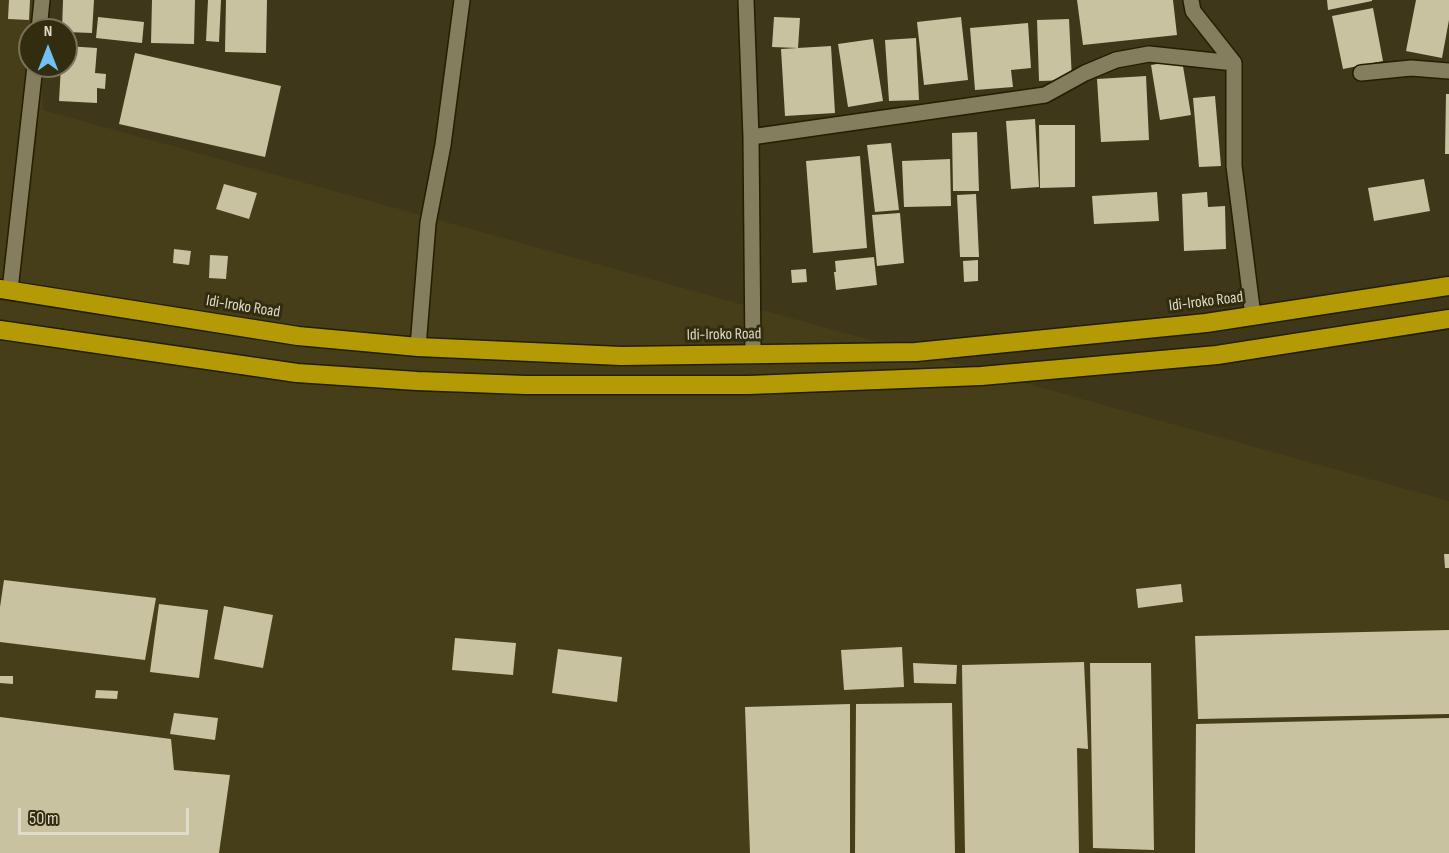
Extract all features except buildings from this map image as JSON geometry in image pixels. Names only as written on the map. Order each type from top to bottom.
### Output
[{"type":"highway","name":"Idi-Iroko Road","points":[[5,290],[298,336],[418,347],[621,356],[916,352],[1206,323],[1449,286]]},
{"type":"highway","points":[[0,330],[297,373],[525,385],[749,385],[981,376],[1216,355],[1449,319]]},
{"type":"street","points":[[40,18],[42,0]]},
{"type":"street","points":[[418,347],[428,223],[443,146],[462,0]]},
{"type":"street","points":[[746,0],[751,137],[753,355]]},
{"type":"street","points":[[1191,0],[1193,12],[1234,63],[1234,166],[1253,316]]},
{"type":"street","points":[[751,137],[1045,95],[1084,73],[1116,60],[1149,54],[1234,63]]},
{"type":"street","points":[[1362,73],[1411,68],[1449,71]]},
{"type":"street","points":[[5,290],[33,78]]},
{"type":"shaded area","points":[[0,0],[42,0],[40,18],[18,18],[18,78],[42,78],[43,110],[1449,501],[1449,853],[0,853]]}]
